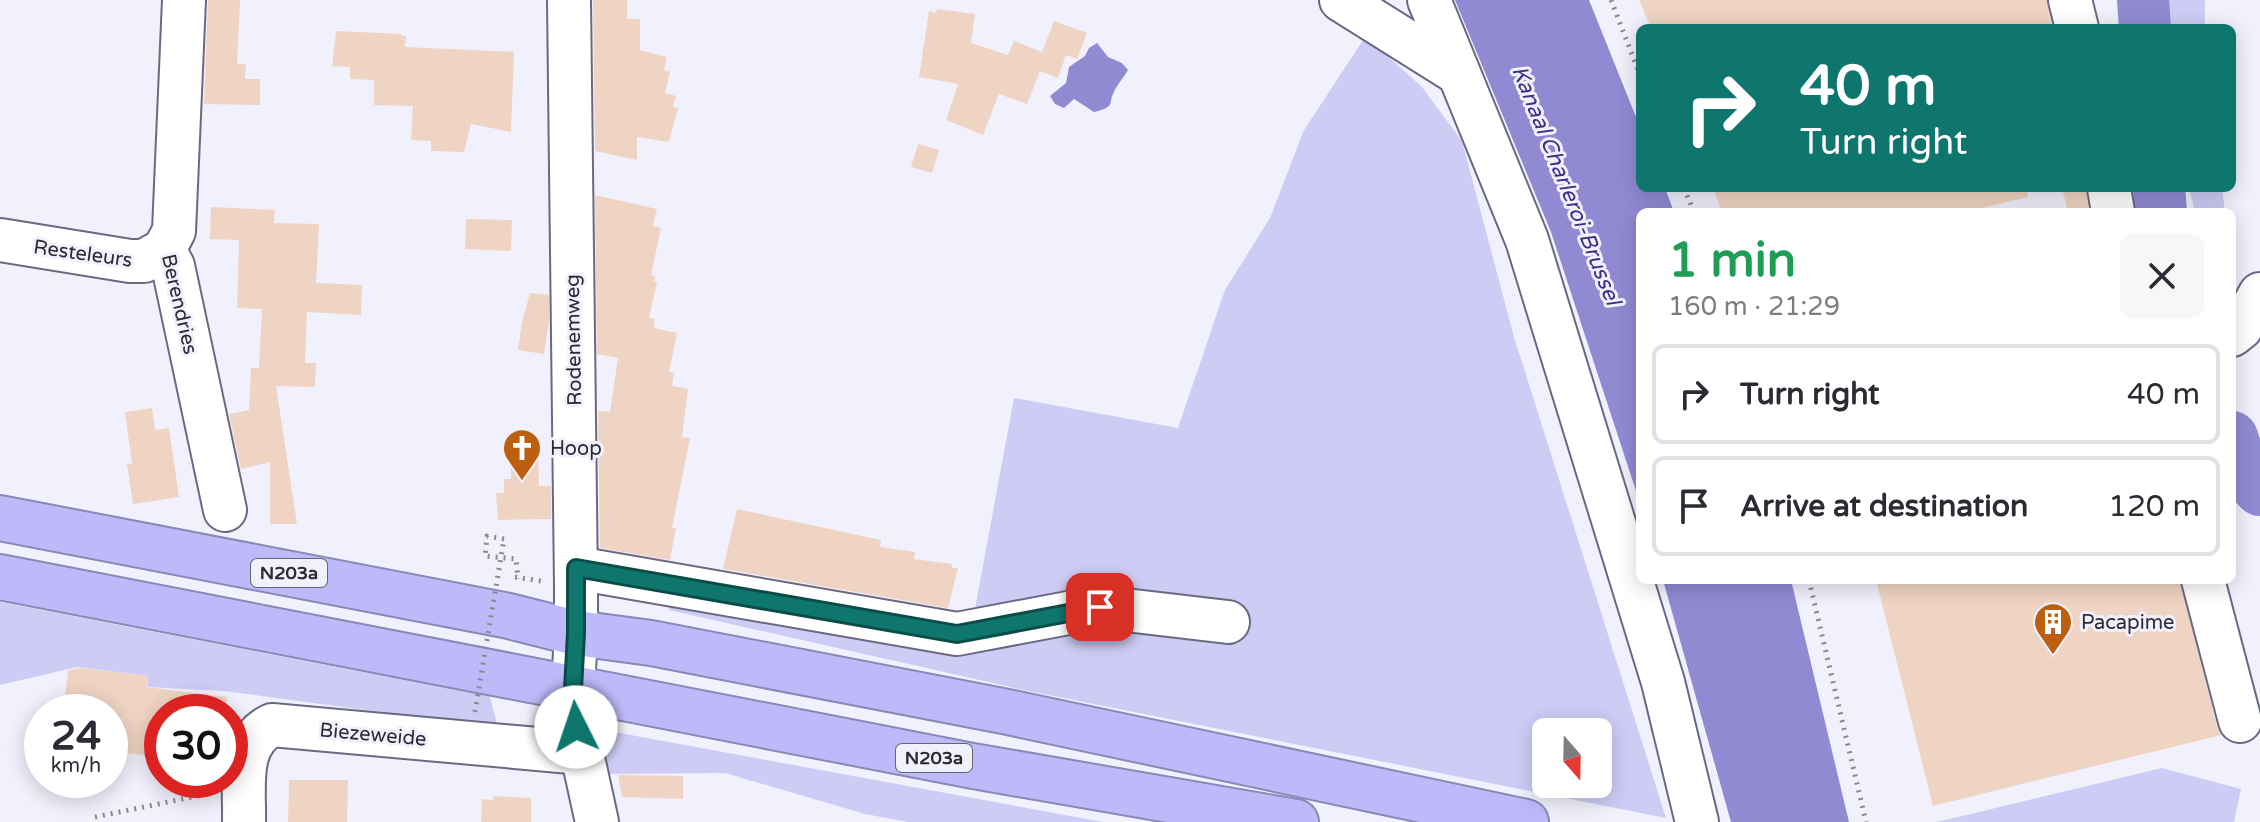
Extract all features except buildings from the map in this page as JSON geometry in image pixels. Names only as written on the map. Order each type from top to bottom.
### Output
[{"type":"highway","name":"N203a","points":[[0,518],[509,616],[576,633],[651,643],[1008,712],[1526,822]]},
{"type":"highway","name":"N203a","points":[[0,577],[973,766],[1296,822]]},
{"type":"street","name":"Berendries","points":[[184,0],[174,231],[164,250],[176,276],[225,510]]},
{"type":"street","name":"Rodenemweg","points":[[569,0],[576,568],[572,708],[597,822]]},
{"type":"street","points":[[1341,0],[1459,74]]},
{"type":"street","points":[[1429,0],[1527,240],[1663,682],[1697,822]]},
{"type":"street","points":[[2070,0],[2076,24]]},
{"type":"street","name":"Resteleurs","points":[[0,240],[130,261],[144,261],[164,250]]},
{"type":"street","points":[[576,568],[957,634],[1100,607],[1228,622]]},
{"type":"street","points":[[2204,584],[2240,721]]},
{"type":"street","name":"Biezeweide","points":[[248,770],[254,738],[272,725],[582,753]]},
{"type":"path","points":[[1611,0],[1636,65]]},
{"type":"path","points":[[475,712],[504,539],[487,536],[485,556],[516,559],[519,578]]},
{"type":"path","points":[[1810,584],[1866,822]]},
{"type":"path","points":[[95,817],[187,798]]},
{"type":"shaded area","points":[[2147,0],[2205,0],[2205,24],[2151,24]]},
{"type":"shaded area","points":[[1371,28],[1370,40],[1422,87],[1462,141],[1514,337],[1666,818],[1566,798],[1612,798],[1612,718],[1532,718],[1532,791],[1023,690],[669,610],[664,595],[967,652],[1014,398],[1178,428],[1225,290],[1270,218],[1304,130]]},
{"type":"shaded area","points":[[2190,192],[2222,192],[2224,208],[2194,208]]},
{"type":"shaded area","points":[[0,602],[357,671],[489,693],[498,728],[224,691],[147,687],[148,676],[77,667],[0,685]]},
{"type":"shaded area","points":[[609,731],[1103,822],[908,822],[865,814],[725,773],[606,774],[600,772]]},
{"type":"shaded area","points":[[2162,768],[2241,789],[2234,822],[1937,822]]},
{"type":"water","name":"Kanaal Charleroi-Brussel","points":[[1455,0],[1589,0],[1636,117],[1636,192],[1666,192],[1672,208],[1636,208],[1636,491],[1551,232]]},
{"type":"water","points":[[1097,43],[1108,57],[1122,63],[1128,70],[1113,93],[1109,106],[1094,112],[1074,99],[1064,108],[1055,104],[1050,96],[1066,83],[1069,67]]},
{"type":"water","points":[[1664,584],[1792,584],[1849,822],[1731,822]]},
{"type":"waterway","points":[[2143,0],[2145,24]]},
{"type":"waterway","points":[[2159,192],[2161,208]]},
{"type":"waterway","points":[[2236,449],[2244,473],[2260,490]]},
{"type":"place","name":"Hoop","points":[[522,482]]},
{"type":"place","name":"Pacapime","points":[[2053,656]]},
{"type":"route","points":[[576,727],[572,708],[576,568],[957,634],[1100,607]]}]
